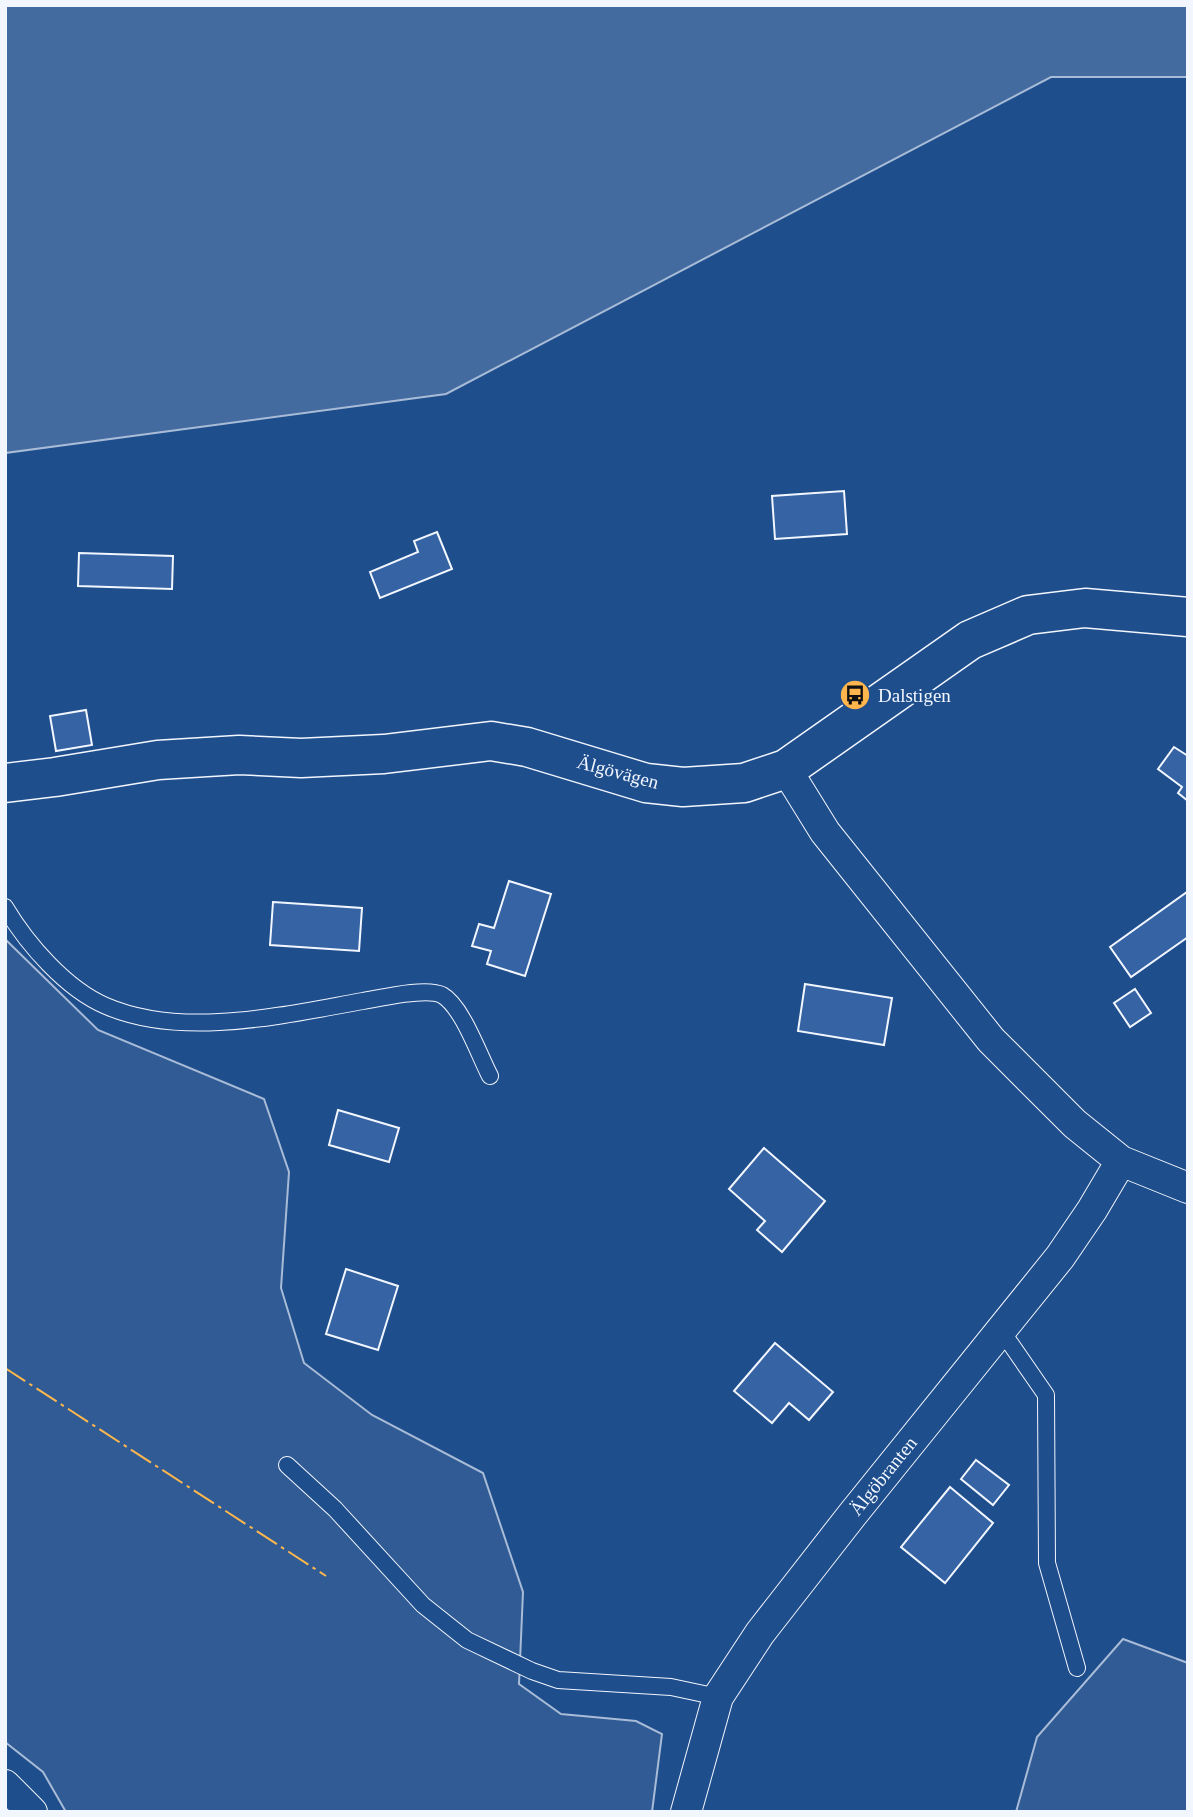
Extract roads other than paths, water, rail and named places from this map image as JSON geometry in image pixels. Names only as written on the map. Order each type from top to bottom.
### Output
[{"type":"street","name":"Älgövägen","points":[[5,783],[158,760],[239,755],[301,758],[356,755],[491,741],[527,747],[646,783],[682,787],[744,783],[786,769],[970,640],[1028,615],[1085,608],[1188,617]]},
{"type":"street","points":[[786,769],[825,832],[991,1040],[1075,1124],[1121,1161],[1188,1188]]},
{"type":"street","name":"Älgöbranten","points":[[686,1812],[718,1697],[768,1622],[1060,1257],[1121,1161]]},
{"type":"street","points":[[5,1785],[32,1812]]},
{"type":"lane","points":[[5,907],[26,938],[75,988],[106,1006],[141,1016],[206,1023],[301,1012],[389,996],[440,994],[454,1005],[490,1076]]},
{"type":"lane","points":[[1001,1330],[1046,1395],[1046,1563],[1077,1668]]},
{"type":"lane","points":[[287,1465],[335,1509],[423,1605],[467,1640],[532,1671],[558,1680],[671,1687],[718,1697]]},
{"type":"place","name":"Dalstigen","points":[[855,695]]}]
